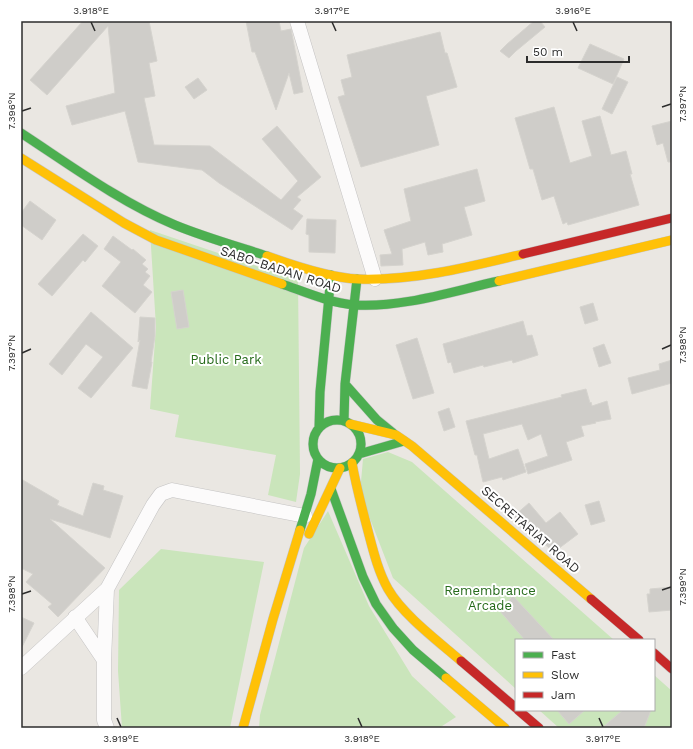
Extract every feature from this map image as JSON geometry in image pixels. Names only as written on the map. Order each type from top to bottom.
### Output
[{"type":"main road","name":"SABO-BADAN ROAD","points":[[21,133],[96,182],[144,210],[175,225],[277,260],[331,276],[357,279],[404,278],[604,246],[672,240]]},
{"type":"main road","name":"SABO-BADAN ROAD","points":[[21,158],[124,223],[156,240],[329,300],[354,305],[411,301],[604,246],[672,218]]},
{"type":"main road","points":[[319,428],[331,421],[347,422],[356,428],[360,434],[361,448],[359,454],[352,463],[340,468],[332,468],[318,459],[313,447],[319,428],[320,392],[331,276]]},
{"type":"main road","points":[[347,422],[345,384],[357,279]]},
{"type":"main road","points":[[345,384],[377,420],[400,438]]},
{"type":"main road","name":"SECRETARIAT ROAD","points":[[347,422],[400,438],[412,446],[475,498],[638,639]]},
{"type":"main road","points":[[359,454],[400,438]]},
{"type":"main road","points":[[242,728],[273,619],[305,516],[318,459]]},
{"type":"main road","points":[[352,463],[355,481],[377,564],[388,589],[404,609],[424,629],[515,707]]},
{"type":"main road","points":[[261,698],[279,629],[304,544],[340,468]]},
{"type":"main road","points":[[331,489],[363,577],[376,604],[393,628],[413,650],[498,726]]},
{"type":"main road","points":[[655,654],[672,669]]},
{"type":"main road","points":[[519,711],[539,728]]},
{"type":"street","points":[[297,21],[375,279]]},
{"type":"street","points":[[21,668],[107,589],[153,505],[161,494],[172,490],[305,516]]},
{"type":"street","points":[[107,589],[104,660],[104,720],[107,728]]},
{"type":"street","points":[[75,617],[104,660]]},
{"type":"green space","name":"Public Park","points":[[150,230],[298,280],[300,474],[296,502],[268,495],[276,455],[175,437],[179,415],[150,409],[156,327]]},
{"type":"green space","name":"Remembrance Arcade","points":[[388,452],[412,462],[613,639],[515,639],[515,688],[393,578],[360,493],[363,459]]},
{"type":"green space","points":[[328,511],[369,606],[412,676],[456,717],[439,728],[259,728],[260,715],[304,548]]},
{"type":"green space","points":[[161,549],[264,562],[230,728],[122,728],[118,671],[119,590]]},
{"type":"green space","points":[[655,676],[672,691],[672,728],[559,728],[540,711],[655,711]]},
{"type":"building","points":[[83,21],[149,21],[157,61],[149,63],[155,96],[144,98],[154,145],[210,146],[281,200],[298,181],[262,139],[277,126],[321,177],[297,197],[301,200],[293,209],[303,216],[292,230],[219,183],[202,170],[138,162],[125,111],[72,125],[66,106],[115,93],[108,26],[47,95],[30,80]]},
{"type":"building","points":[[246,21],[279,21],[281,31],[291,29],[303,92],[294,94],[289,73],[276,110],[255,52],[252,52]]},
{"type":"building","points":[[534,21],[540,21],[545,27],[509,58],[500,51],[507,44]]},
{"type":"building","points":[[440,32],[445,53],[447,53],[457,87],[426,96],[439,145],[361,167],[338,97],[345,95],[341,80],[352,77],[347,55]]},
{"type":"building","points":[[590,44],[624,59],[613,84],[578,68]]},
{"type":"building","points":[[617,77],[628,82],[612,114],[602,109]]},
{"type":"building","points":[[198,78],[207,90],[194,99],[185,87]]},
{"type":"building","points":[[554,107],[570,163],[592,156],[582,121],[600,116],[611,155],[626,151],[632,174],[630,174],[639,205],[568,225],[567,222],[563,224],[554,196],[542,200],[533,169],[530,169],[515,118]]},
{"type":"building","points":[[672,121],[672,162],[668,162],[663,143],[657,145],[652,126]]},
{"type":"building","points":[[477,169],[485,201],[464,207],[472,235],[442,244],[443,252],[428,255],[425,242],[402,249],[403,265],[381,266],[380,255],[392,254],[384,230],[411,221],[404,189]]},
{"type":"building","points":[[30,201],[56,220],[42,240],[21,225],[21,213]]},
{"type":"building","points":[[307,219],[336,220],[335,253],[309,252],[309,235],[306,234]]},
{"type":"building","points":[[83,234],[98,246],[85,262],[83,260],[52,296],[38,284]]},
{"type":"building","points":[[113,236],[132,250],[133,249],[146,260],[142,264],[148,269],[145,272],[150,276],[143,285],[152,292],[135,313],[102,286],[121,262],[104,249]]},
{"type":"building","points":[[183,290],[189,327],[177,329],[171,292]]},
{"type":"building","points":[[593,303],[598,320],[585,324],[580,307]]},
{"type":"building","points":[[91,312],[133,348],[91,398],[78,388],[103,357],[86,344],[62,375],[49,364]]},
{"type":"building","points":[[140,317],[155,318],[155,336],[147,389],[132,386],[140,340],[138,342]]},
{"type":"building","points":[[523,321],[527,336],[532,335],[538,355],[513,363],[512,360],[484,367],[483,365],[454,373],[451,362],[448,363],[443,344]]},
{"type":"building","points":[[417,338],[434,393],[413,399],[396,345]]},
{"type":"building","points":[[604,344],[611,363],[599,367],[593,348]]},
{"type":"building","points":[[672,360],[672,383],[632,394],[628,378],[660,370],[659,364]]},
{"type":"building","points":[[586,389],[592,406],[607,401],[611,419],[581,426],[584,436],[566,442],[572,460],[528,474],[525,464],[548,456],[541,434],[528,440],[522,424],[483,434],[489,459],[518,449],[526,472],[503,480],[502,477],[483,482],[477,455],[475,455],[466,421],[562,397],[561,395]]},
{"type":"building","points":[[449,408],[455,427],[444,431],[438,412]]},
{"type":"building","points":[[21,479],[59,501],[57,505],[83,516],[93,483],[104,486],[103,490],[123,496],[110,538],[50,519],[105,568],[58,617],[48,607],[52,604],[26,582],[33,574],[21,568]]},
{"type":"building","points":[[599,501],[605,521],[591,525],[585,505]]},
{"type":"building","points":[[529,503],[546,523],[560,512],[578,534],[554,552],[542,542],[534,531],[532,533],[514,516]]},
{"type":"building","points":[[672,587],[672,610],[649,612],[647,594],[650,594],[650,589]]},
{"type":"building","points":[[513,596],[553,639],[524,639],[499,610]]},
{"type":"building","points":[[21,617],[34,623],[21,649]]},
{"type":"building","points":[[558,711],[584,711],[569,724]]},
{"type":"building","points":[[622,711],[651,711],[644,728],[602,728]]},
{"type":"traffic: fast","points":[[21,133],[115,194],[155,216],[197,234],[267,256]]},
{"type":"traffic: fast","points":[[319,428],[320,392],[331,275]]},
{"type":"traffic: fast","points":[[344,421],[345,384],[357,279]]},
{"type":"traffic: fast","points":[[282,284],[336,302],[355,305],[373,305],[391,304],[427,298],[499,281]]},
{"type":"traffic: fast","points":[[345,384],[377,420],[393,433]]},
{"type":"traffic: fast","points":[[337,420],[346,422],[354,427],[359,435],[361,444],[359,453],[354,461],[346,466],[337,468],[328,466],[320,461],[315,453],[313,444],[315,435],[320,427],[328,422],[337,420]]},
{"type":"traffic: fast","points":[[359,454],[404,441]]},
{"type":"traffic: fast","points":[[300,530],[311,494],[318,459]]},
{"type":"traffic: fast","points":[[331,489],[363,577],[376,604],[393,628],[413,650],[446,678]]},
{"type":"traffic: slow","points":[[21,158],[124,223],[156,240],[282,284]]},
{"type":"traffic: slow","points":[[499,281],[672,240]]},
{"type":"traffic: slow","points":[[267,256],[324,274],[347,278],[379,279],[400,278],[441,272],[523,254]]},
{"type":"traffic: slow","points":[[350,424],[396,435],[412,446],[591,599]]},
{"type":"traffic: slow","points":[[352,463],[359,497],[374,553],[381,575],[388,589],[394,599],[412,618],[461,661]]},
{"type":"traffic: slow","points":[[309,534],[340,468]]},
{"type":"traffic: slow","points":[[243,728],[273,619],[300,530]]},
{"type":"traffic: slow","points":[[446,678],[505,728]]},
{"type":"traffic: jam","points":[[523,254],[672,218]]},
{"type":"traffic: jam","points":[[591,599],[638,639]]},
{"type":"traffic: jam","points":[[655,654],[672,669]]},
{"type":"traffic: jam","points":[[461,661],[515,707]]},
{"type":"traffic: jam","points":[[519,711],[539,728]]}]
